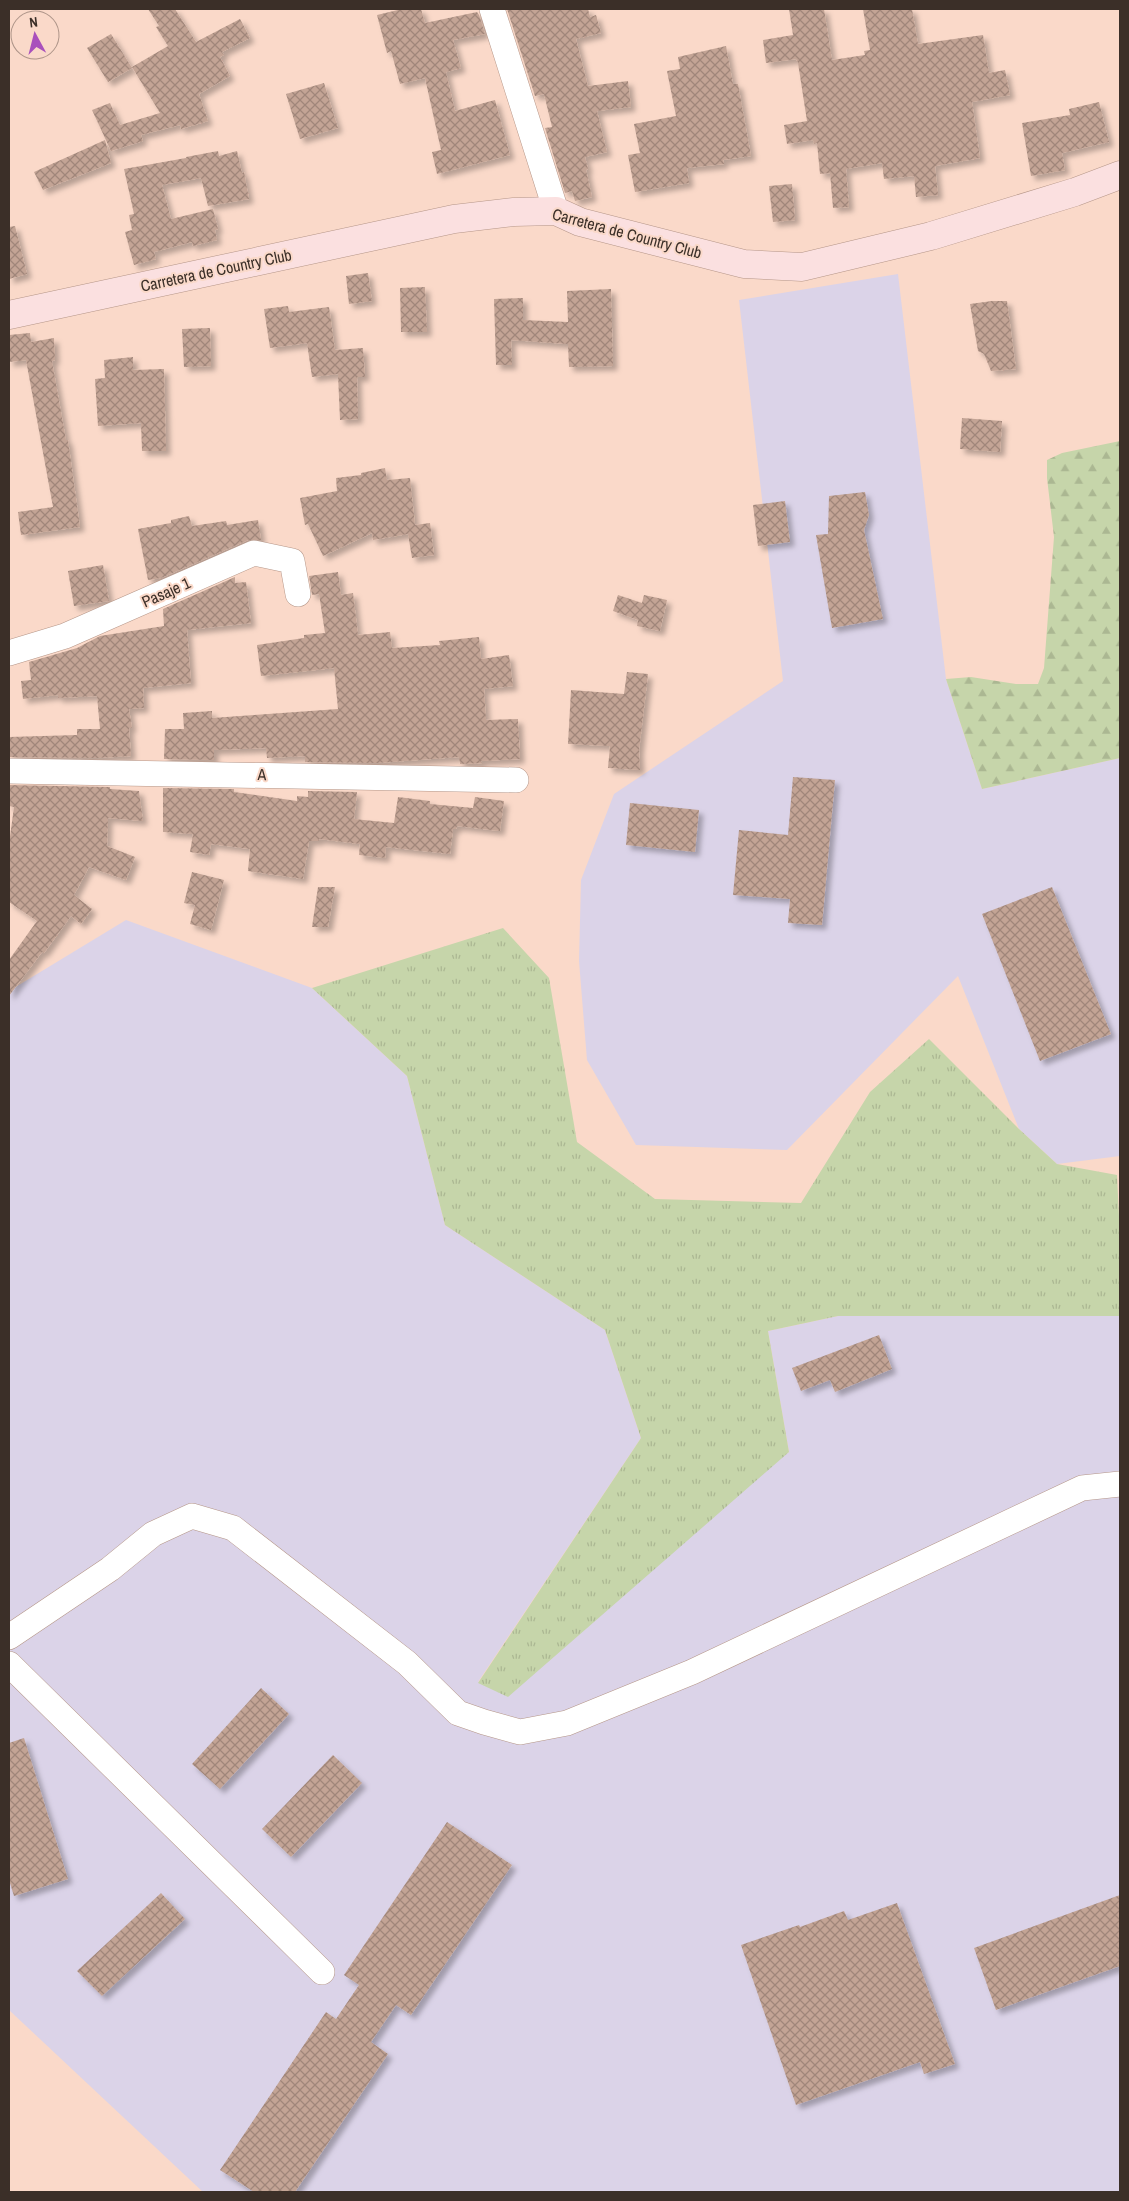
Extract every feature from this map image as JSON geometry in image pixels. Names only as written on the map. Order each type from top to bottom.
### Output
[{"type":"street","points":[[492,9],[556,212]]},
{"type":"street","name":"Carretera de Country Club","points":[[9,315],[454,219],[514,212],[556,212],[580,222],[744,264],[802,267],[931,236],[1075,192],[1120,175]]},
{"type":"street","name":"Pasaje 1","points":[[9,653],[64,636],[254,553],[292,561],[298,594]]},
{"type":"street","name":"A","points":[[9,771],[41,770],[516,780]]},
{"type":"street","points":[[9,1637],[110,1569],[153,1534],[192,1516],[233,1528],[406,1663],[458,1713],[520,1732],[567,1723],[692,1672],[1082,1488],[1120,1484]]},
{"type":"street","points":[[9,1664],[322,1972]]},
{"type":"shaded area","points":[[898,274],[946,679],[982,789],[1120,758],[1120,1156],[1057,1164],[1019,1129],[958,976],[787,1150],[636,1145],[587,1060],[579,961],[581,880],[614,794],[783,681],[739,300]]},
{"type":"shaded area","points":[[126,920],[312,988],[407,1076],[445,1225],[605,1330],[641,1438],[478,1682],[789,1452],[768,1331],[838,1316],[1120,1316],[1120,2192],[203,2192],[9,2010],[9,991]]},
{"type":"green space","points":[[1120,441],[1120,758],[982,789],[946,679],[971,677],[1016,684],[1038,684],[1044,668],[1054,537],[1047,478],[1047,460],[1062,453]]},
{"type":"green space","points":[[503,928],[549,978],[577,1142],[655,1199],[801,1203],[870,1092],[929,1039],[1019,1129],[1057,1164],[1117,1175],[1120,1237],[1120,1316],[838,1316],[768,1331],[789,1452],[508,1697],[478,1683],[641,1438],[605,1330],[445,1225],[407,1076],[312,988]]},
{"type":"building","points":[[148,9],[175,9],[196,42],[240,19],[250,38],[222,52],[224,55],[220,57],[230,76],[199,94],[208,121],[181,129],[180,125],[141,135],[143,141],[111,151],[92,110],[110,103],[120,125],[160,113],[132,67],[168,46],[156,27],[159,26]]},
{"type":"building","points":[[402,9],[421,9],[425,23],[477,12],[485,34],[453,40],[461,68],[446,72],[455,111],[495,100],[510,155],[437,174],[432,152],[441,150],[425,78],[400,84],[391,51],[387,53],[377,15]]},
{"type":"building","points":[[507,9],[588,9],[590,17],[596,15],[601,33],[576,39],[588,86],[628,81],[631,107],[597,111],[607,152],[585,157],[592,197],[575,201],[572,191],[565,193],[545,128],[552,127],[544,94],[535,96]]},
{"type":"building","points":[[789,9],[824,9],[832,60],[865,55],[864,51],[870,50],[863,9],[912,9],[918,44],[983,35],[989,73],[1005,70],[1010,95],[972,102],[980,158],[935,166],[938,195],[916,197],[914,176],[884,179],[882,163],[846,169],[849,207],[833,208],[830,173],[820,174],[817,143],[814,144],[813,140],[787,144],[784,125],[807,121],[798,63],[796,59],[766,63],[763,40],[793,35]]},
{"type":"building","points":[[111,34],[132,68],[108,82],[87,48]]},
{"type":"building","points":[[726,46],[733,84],[738,84],[751,156],[723,160],[724,164],[687,168],[689,183],[635,192],[628,155],[640,153],[634,124],[676,116],[667,71],[680,69],[678,57]]},
{"type":"building","points":[[324,83],[338,128],[300,139],[286,94]]},
{"type":"building","points":[[1099,102],[1109,142],[1062,153],[1065,170],[1031,176],[1022,123],[1070,115],[1069,109]]},
{"type":"building","points":[[105,140],[111,163],[43,190],[34,172]]},
{"type":"building","points":[[218,151],[219,156],[237,151],[242,173],[244,172],[249,199],[208,206],[201,178],[162,185],[171,219],[213,209],[218,229],[215,230],[217,240],[193,246],[192,242],[154,252],[156,259],[134,265],[125,232],[132,230],[129,215],[134,214],[124,169]]},
{"type":"building","points":[[792,184],[795,220],[773,222],[769,186]]},
{"type":"building","points":[[15,226],[27,274],[9,279],[9,227]]},
{"type":"building","points":[[368,273],[372,301],[349,304],[346,276]]},
{"type":"building","points":[[425,287],[427,332],[401,332],[400,288]]},
{"type":"building","points":[[611,289],[613,366],[569,367],[568,344],[511,340],[512,365],[496,365],[494,299],[523,298],[523,320],[568,322],[567,291]]},
{"type":"building","points":[[1007,301],[1016,369],[991,371],[984,354],[978,351],[970,304]]},
{"type":"building","points":[[288,306],[289,312],[329,307],[335,350],[363,348],[365,377],[357,377],[358,419],[340,420],[338,374],[312,377],[307,343],[270,348],[264,309]]},
{"type":"building","points":[[210,328],[211,366],[184,367],[182,329]]},
{"type":"building","points":[[30,333],[31,342],[54,338],[55,360],[52,361],[66,440],[68,440],[80,527],[21,535],[18,512],[53,507],[26,360],[9,362],[9,335]]},
{"type":"building","points":[[133,357],[133,370],[164,369],[166,451],[142,451],[141,423],[98,426],[95,379],[105,378],[104,360]]},
{"type":"building","points":[[962,418],[1002,421],[1000,452],[960,449]]},
{"type":"building","points":[[385,468],[387,480],[410,478],[415,525],[430,523],[434,555],[412,558],[408,534],[373,540],[372,533],[323,556],[308,524],[305,525],[300,498],[337,491],[336,478],[361,475],[361,473]]},
{"type":"building","points":[[865,492],[869,515],[864,530],[883,619],[832,628],[816,535],[828,534],[829,496]]},
{"type":"building","points":[[785,501],[790,542],[758,546],[753,505]]},
{"type":"building","points":[[189,516],[192,526],[226,521],[227,525],[258,520],[261,540],[248,540],[161,578],[148,580],[138,529],[171,523],[171,520]]},
{"type":"building","points":[[103,565],[109,601],[74,606],[68,571]]},
{"type":"building","points":[[338,572],[341,595],[353,593],[358,635],[390,632],[392,648],[440,645],[439,641],[479,637],[481,659],[509,655],[513,686],[484,689],[486,720],[518,719],[520,759],[460,764],[459,757],[377,763],[305,762],[305,756],[267,758],[266,748],[214,750],[214,760],[164,759],[165,729],[184,729],[183,713],[212,711],[212,718],[338,709],[334,668],[261,676],[257,645],[304,638],[304,635],[325,633],[319,594],[312,595],[309,576]]},
{"type":"building","points":[[235,577],[235,583],[246,582],[251,623],[187,630],[191,683],[143,688],[144,708],[129,709],[132,728],[129,728],[131,756],[97,758],[9,757],[9,737],[77,735],[77,729],[100,729],[97,696],[58,698],[58,695],[23,699],[21,681],[31,680],[29,662],[77,648],[100,636],[164,626],[163,609]]},
{"type":"building","points":[[618,595],[642,603],[644,595],[667,600],[660,631],[637,626],[638,620],[613,611]]},
{"type":"building","points":[[627,672],[648,674],[639,751],[640,770],[608,768],[610,746],[568,744],[571,690],[624,694]]},
{"type":"building","points":[[793,777],[835,780],[822,925],[788,923],[790,899],[733,895],[739,830],[788,835]]},
{"type":"building","points":[[9,785],[110,787],[110,789],[139,791],[143,821],[108,818],[107,846],[135,857],[126,880],[89,867],[74,895],[92,909],[81,924],[71,916],[9,996],[9,960],[37,921],[9,902],[9,844],[14,807],[9,806]]},
{"type":"building","points":[[163,788],[234,789],[234,792],[297,801],[297,796],[308,797],[308,791],[357,792],[354,819],[394,823],[398,797],[430,801],[430,804],[473,808],[475,797],[504,801],[500,831],[457,826],[456,829],[453,829],[450,854],[386,847],[385,858],[359,855],[360,844],[319,839],[319,841],[309,841],[303,879],[248,871],[250,849],[211,844],[209,855],[190,852],[193,834],[163,832]]},
{"type":"building","points":[[630,803],[699,810],[695,852],[626,845]]},
{"type":"building","points":[[192,872],[224,880],[211,930],[190,924],[195,905],[184,903]]},
{"type":"building","points":[[318,887],[335,887],[328,927],[312,927]]},
{"type":"building","points":[[1052,887],[1111,1034],[1040,1061],[982,914]]},
{"type":"building","points":[[879,1335],[892,1369],[835,1392],[830,1380],[801,1391],[792,1368]]},
{"type":"building","points":[[261,1688],[289,1714],[220,1789],[192,1764]]},
{"type":"building","points":[[24,1738],[68,1879],[14,1896],[9,1880],[9,1743]]},
{"type":"building","points":[[333,1755],[362,1783],[291,1857],[262,1829]]},
{"type":"building","points":[[447,1822],[512,1865],[411,2015],[396,2005],[371,2042],[388,2054],[295,2192],[254,2192],[220,2170],[326,2012],[336,2019],[359,1985],[344,1975]]},
{"type":"building","points":[[161,1893],[185,1919],[102,1996],[77,1971]]},
{"type":"building","points":[[1120,1895],[1120,1966],[996,2010],[974,1948]]},
{"type":"building","points":[[897,1903],[955,2064],[924,2074],[920,2062],[796,2105],[741,1945],[844,1911],[848,1920]]}]
